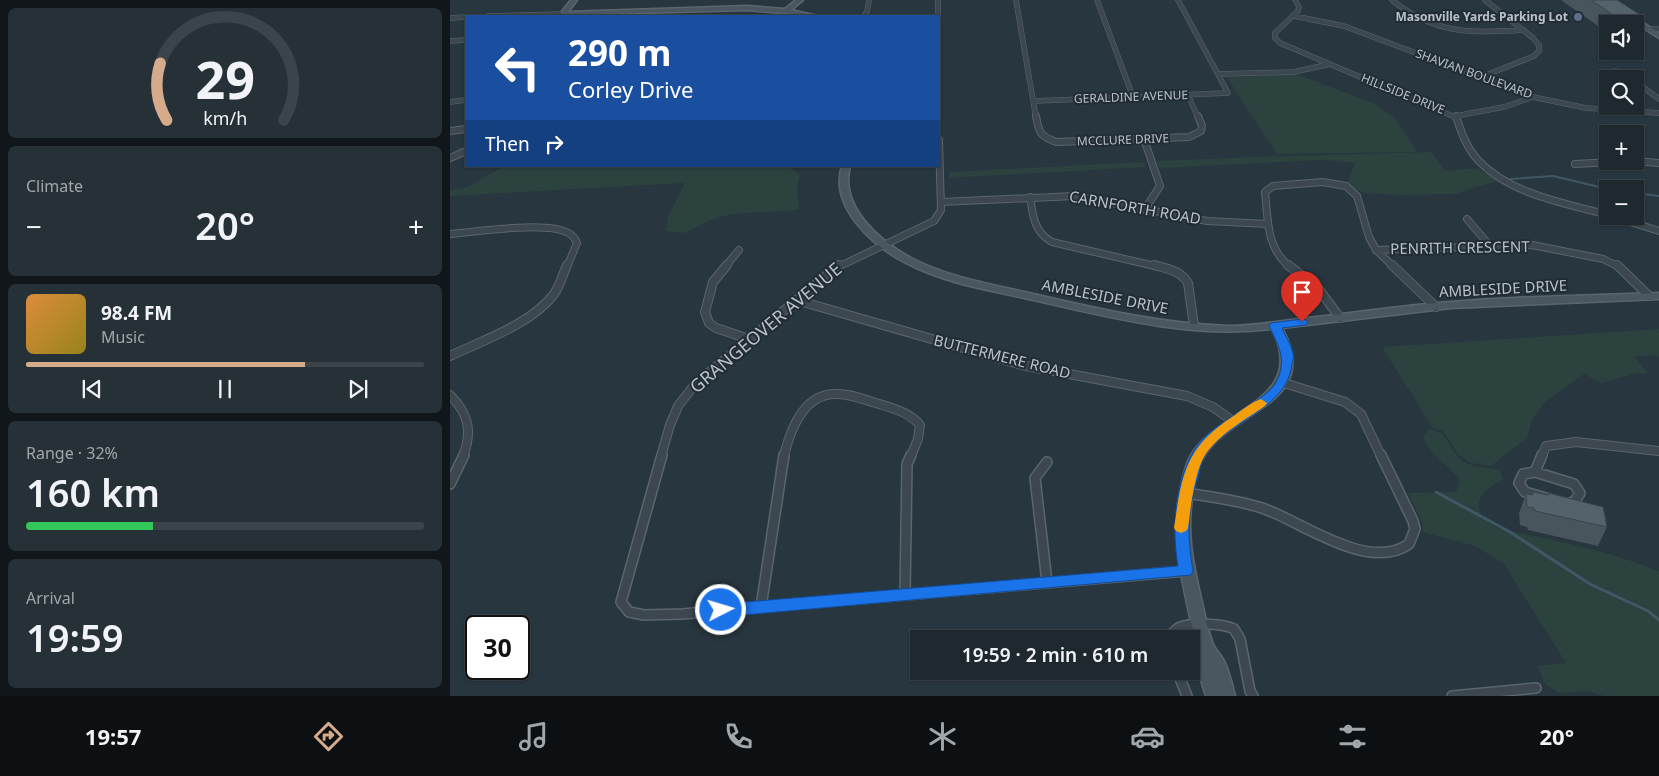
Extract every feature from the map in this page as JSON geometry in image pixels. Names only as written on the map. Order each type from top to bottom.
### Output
[{"type":"street","points":[[563,14],[574,0]]},
{"type":"street","points":[[786,11],[800,0]]},
{"type":"street","points":[[864,15],[869,0]]},
{"type":"street","points":[[938,0],[938,15]]},
{"type":"street","name":"MCCLURE DRIVE","points":[[1016,0],[1035,101],[1038,128],[1044,137],[1049,140],[1069,142],[1190,136],[1201,130],[1202,126],[1188,95]]},
{"type":"street","points":[[1097,0],[1133,97]]},
{"type":"street","points":[[1178,0],[1220,74],[1294,72],[1330,64]]},
{"type":"street","points":[[1294,16],[1299,7],[1295,0]]},
{"type":"street","points":[[1392,0],[1406,13],[1415,18],[1460,32],[1524,30]]},
{"type":"street","points":[[1481,77],[1534,56],[1540,50],[1539,45],[1524,30],[1485,0]]},
{"type":"street","points":[[526,15],[636,14],[747,8],[809,15]]},
{"type":"street","points":[[1620,11],[1659,36]]},
{"type":"street","name":"HILLSIDE DRIVE","points":[[1294,16],[1275,33],[1274,38],[1280,44],[1456,116],[1462,136],[1478,161],[1502,179],[1531,191],[1599,212]]},
{"type":"street","name":"SHAVIAN BOULEVARD","points":[[1294,16],[1344,26],[1533,97],[1586,108],[1659,113]]},
{"type":"street","points":[[450,18],[465,17]]},
{"type":"street","points":[[1648,29],[1659,29]]},
{"type":"street","points":[[450,41],[465,40]]},
{"type":"street","name":"GERALDINE AVENUE","points":[[1035,101],[1228,93],[1220,74]]},
{"type":"street","points":[[1644,88],[1659,99]]},
{"type":"street","points":[[1456,116],[1504,107],[1533,97]]},
{"type":"street","points":[[450,102],[465,100]]},
{"type":"street","points":[[450,131],[465,129]]},
{"type":"street","points":[[1144,139],[1160,186],[1145,209]]},
{"type":"street","points":[[450,158],[465,150]]},
{"type":"street","points":[[1575,164],[1633,161],[1659,163]]},
{"type":"street","name":"AMBLESIDE DRIVE","points":[[844,167],[847,202],[861,224],[884,245],[900,256],[929,270],[971,282],[1134,321],[1231,329],[1275,326],[1436,307],[1654,296]]},
{"type":"street","points":[[940,167],[941,202]]},
{"type":"street","points":[[1340,318],[1314,283],[1289,266],[1274,250],[1268,224],[1265,192],[1268,188],[1323,182],[1346,186],[1357,196],[1369,237],[1376,250],[1436,307]]},
{"type":"street","name":"CARNFORTH ROAD","points":[[941,202],[1075,196],[1207,221],[1268,224]]},
{"type":"street","points":[[1030,197],[1036,227],[1042,238],[1052,242],[1174,270],[1184,277],[1188,283],[1194,326]]},
{"type":"street","name":"GRANGEOVER AVENUE","points":[[941,202],[938,216],[934,221],[842,263],[696,383],[678,406],[668,434],[621,602],[629,612],[644,615],[1186,571]]},
{"type":"street","points":[[1467,218],[1490,246]]},
{"type":"street","points":[[1640,225],[1659,231]]},
{"type":"street","points":[[450,234],[548,229],[568,233],[574,237],[577,243],[555,293],[549,300],[532,313],[450,356]]},
{"type":"street","name":"PENRITH CRESCENT","points":[[1376,250],[1532,245],[1603,259],[1617,265],[1654,296]]},
{"type":"street","points":[[739,250],[713,282],[705,312],[708,323],[716,328],[749,339]]},
{"type":"street","name":"BUTTERMERE ROAD","points":[[796,300],[1026,366],[1187,396],[1213,407],[1234,422]]},
{"type":"street","points":[[1227,696],[1219,666],[1208,651],[1200,626],[1186,571],[1181,543],[1181,529],[1186,493],[1198,456],[1208,443],[1273,394],[1285,377],[1288,354],[1275,326]]},
{"type":"street","points":[[1186,493],[1247,503],[1265,509],[1348,547],[1379,552],[1401,548],[1408,544],[1415,529],[1413,521],[1360,414],[1345,402],[1281,382]]},
{"type":"street","points":[[761,607],[787,444],[800,417],[809,404],[823,395],[833,393],[850,395],[910,415],[920,425],[918,439],[907,464],[905,595]]},
{"type":"street","points":[[450,395],[467,418],[470,430],[463,460],[450,484]]},
{"type":"street","points":[[1535,472],[1546,446],[1576,442],[1659,451]]},
{"type":"street","points":[[1047,462],[1035,478],[1047,582]]},
{"type":"street","points":[[1535,472],[1574,484],[1580,494],[1575,501],[1567,504],[1544,499],[1526,492],[1519,483],[1523,474],[1535,472]]},
{"type":"street","points":[[1176,630],[1221,624],[1230,626],[1237,631],[1253,696]]},
{"type":"street","points":[[1208,651],[1206,664],[1214,696]]},
{"type":"street","points":[[1181,680],[1187,696]]},
{"type":"street","points":[[1452,696],[1536,688]]},
{"type":"green space","points":[[1296,74],[1373,103],[1395,118],[1417,152],[1277,154],[1228,77]]},
{"type":"green space","points":[[1432,152],[1445,171],[1477,168],[1497,181],[1455,194],[1399,195],[1364,193],[1347,184],[1355,163],[1324,160],[1159,168],[1157,161],[1253,157]]},
{"type":"green space","points":[[1143,162],[1146,167],[949,178],[949,172]]},
{"type":"green space","points":[[503,167],[788,167],[800,175],[797,187],[799,210],[732,214],[713,219],[684,233],[666,231],[668,216],[685,183],[450,196],[450,190],[463,189]]},
{"type":"green space","points":[[1659,329],[1659,357],[1651,355],[1634,357],[1648,373],[1638,373],[1601,383],[1584,374],[1545,402],[1533,418],[1527,438],[1491,466],[1471,463],[1458,454],[1443,431],[1432,427],[1382,347]]},
{"type":"green space","points":[[1429,429],[1442,433],[1454,452],[1466,463],[1500,471],[1503,480],[1485,491],[1479,505],[1480,512],[1492,525],[1502,530],[1601,552],[1659,571],[1659,696],[1604,696],[1587,691],[1559,693],[1544,683],[1538,666],[1566,663],[1503,563],[1475,546],[1422,532],[1423,524],[1408,493],[1456,492],[1460,480],[1429,448],[1423,436]]},
{"type":"building","points":[[1591,0],[1617,0],[1640,15],[1614,15]]},
{"type":"building","points":[[1532,492],[1549,495],[1548,493],[1603,507],[1607,527],[1535,511],[1534,508],[1527,507],[1526,494],[1533,495]]},
{"type":"waterway","points":[[1511,179],[1553,176],[1599,187]]},
{"type":"waterway","points":[[1644,194],[1659,196]]},
{"type":"waterway","points":[[1436,492],[1510,532],[1590,584],[1648,611],[1659,620]]},
{"type":"slow traffic","points":[[1181,528],[1186,493],[1191,472],[1198,456],[1222,430],[1261,403]]},
{"type":"place","name":"Masonville Yards Parking Lot","points":[[1578,17]]},
{"type":"route","points":[[721,610],[1186,571],[1181,543],[1181,521],[1191,472],[1198,456],[1222,430],[1273,394],[1285,377],[1288,354],[1275,326],[1302,322]]}]
